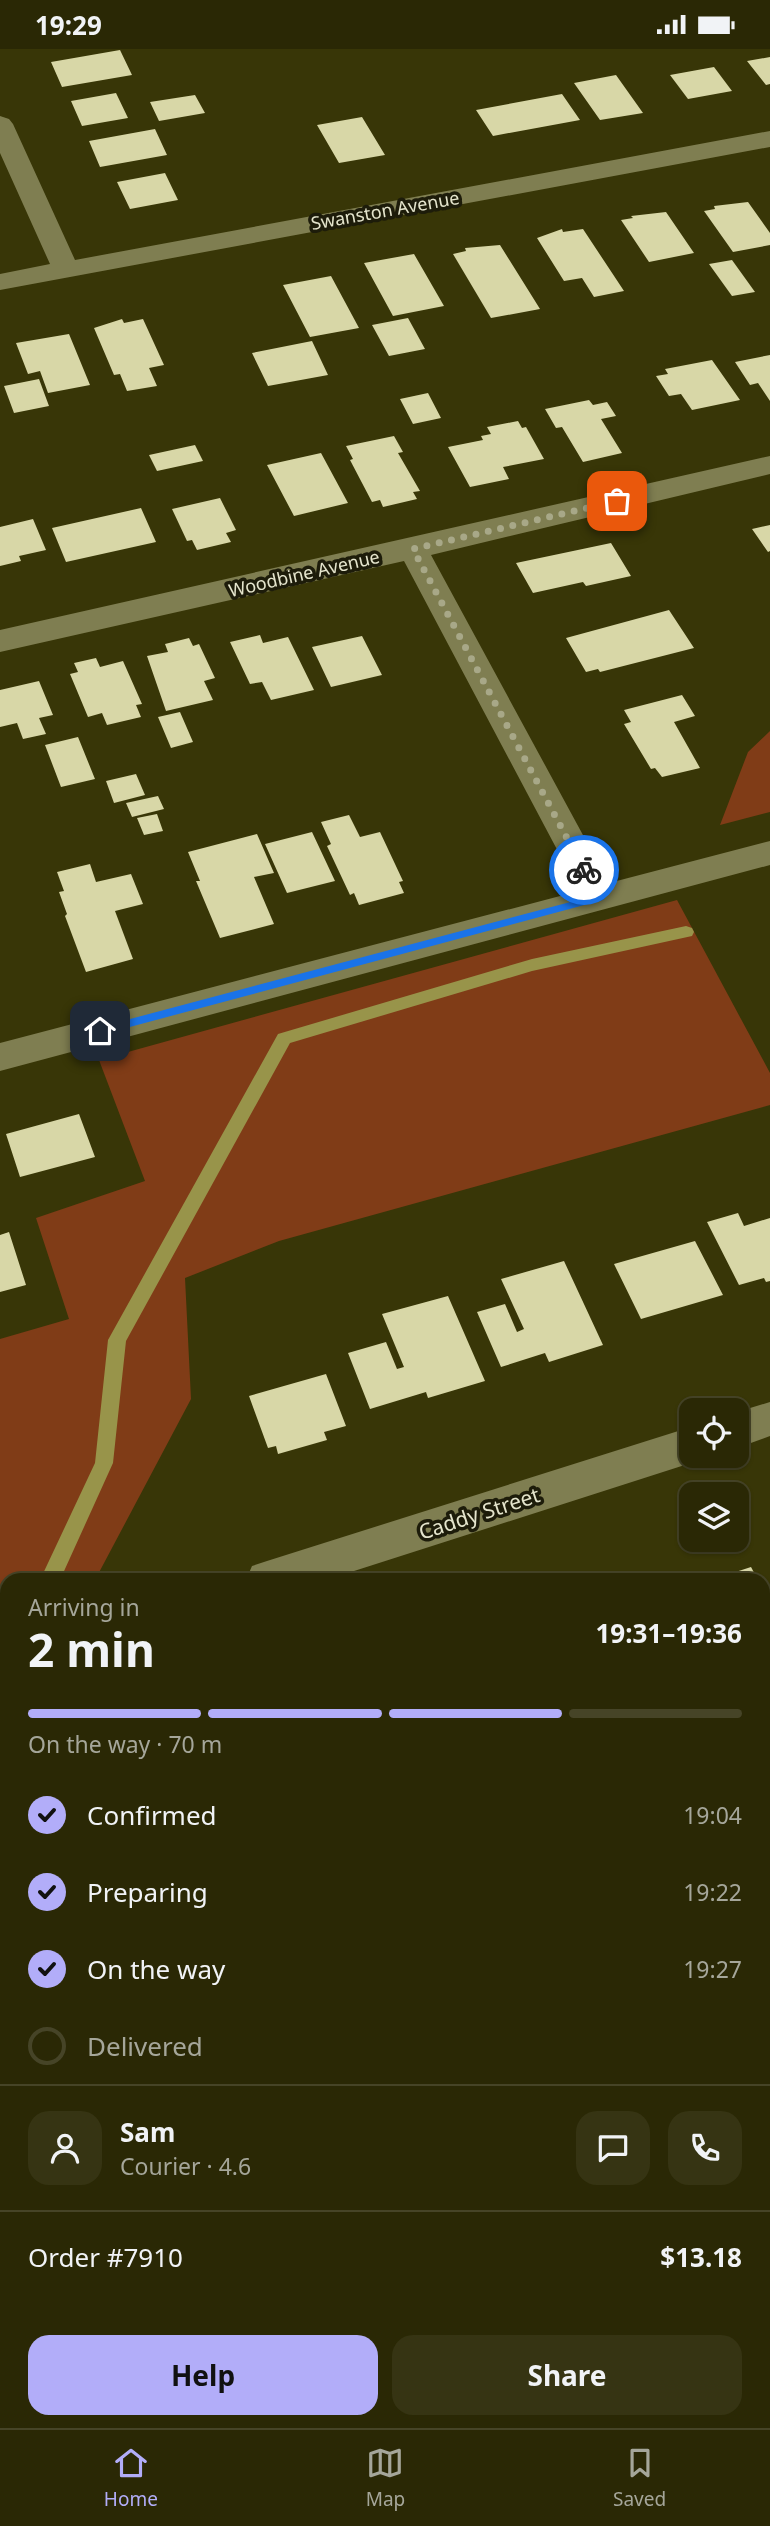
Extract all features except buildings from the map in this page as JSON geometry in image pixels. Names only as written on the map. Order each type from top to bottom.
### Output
[{"type":"street","points":[[0,124],[66,269]]},
{"type":"street","name":"Swanston Avenue","points":[[0,282],[770,139]]},
{"type":"street","name":"Woodbine Avenue","points":[[0,641],[413,549],[770,465]]},
{"type":"street","points":[[413,549],[600,898]]},
{"type":"street","points":[[0,1057],[770,853]]},
{"type":"street","points":[[749,1426],[770,1419]]},
{"type":"street","name":"Caddy Street","points":[[314,1573],[367,1565],[679,1449]]},
{"type":"shaded area","points":[[770,731],[770,812],[720,825],[748,752]]},
{"type":"shaded area","points":[[677,900],[770,1073],[770,1105],[279,1241],[185,1278],[191,1399],[99,1573],[0,1573],[0,1339],[69,1319],[36,1218],[145,1181],[99,1060]]},
{"type":"waterway","points":[[53,1573],[104,1463],[117,1340],[284,1038],[532,965],[686,932]]},
{"type":"way so far","points":[[584,870],[413,549],[617,501]]},
{"type":"route","points":[[100,1031],[600,898],[584,870]]}]
